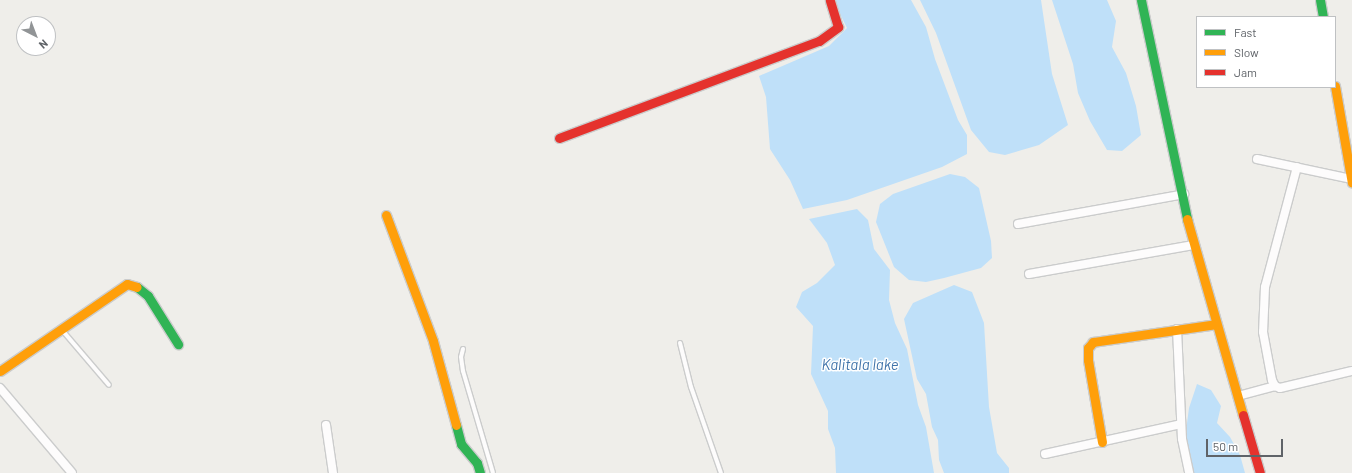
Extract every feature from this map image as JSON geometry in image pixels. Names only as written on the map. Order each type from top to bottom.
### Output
[{"type":"street","points":[[559,138],[819,41],[838,26],[830,0]]},
{"type":"street","points":[[1141,0],[1184,194],[1193,245],[1260,473]]},
{"type":"street","points":[[1320,0],[1323,16]]},
{"type":"street","points":[[1257,159],[1297,167],[1352,181],[1335,88]]},
{"type":"street","points":[[1275,386],[1272,380],[1262,318],[1266,287],[1297,167]]},
{"type":"street","points":[[1018,224],[1184,194]]},
{"type":"street","points":[[386,214],[433,341],[462,444],[477,463],[480,473]]},
{"type":"street","points":[[1029,274],[1193,245]]},
{"type":"street","points":[[0,371],[127,284],[142,290],[148,296],[178,344]]},
{"type":"street","points":[[1102,442],[1088,348],[1093,342],[1104,339],[1216,324]]},
{"type":"street","points":[[1177,330],[1181,424],[1190,473]]},
{"type":"street","points":[[1238,396],[1275,386],[1280,388],[1352,371]]},
{"type":"street","points":[[0,388],[72,473]]},
{"type":"street","points":[[1045,454],[1181,424]]},
{"type":"street","points":[[326,425],[333,473]]},
{"type":"lane","points":[[61,328],[109,385]]},
{"type":"lane","points":[[680,343],[691,388],[721,473]]},
{"type":"lane","points":[[463,349],[461,357],[463,371],[493,473]]},
{"type":"water","points":[[833,0],[911,0],[926,27],[935,59],[958,120],[967,135],[967,154],[942,167],[847,200],[803,209],[790,180],[770,149],[766,97],[759,76],[829,46],[847,28]]},
{"type":"water","points":[[920,0],[1041,0],[1052,74],[1068,125],[1039,145],[1005,155],[989,152],[971,130],[936,33]]},
{"type":"water","points":[[1052,0],[1107,0],[1116,21],[1112,47],[1126,73],[1136,106],[1141,135],[1122,151],[1107,150],[1090,121],[1078,93],[1073,64]]},
{"type":"water","points":[[950,174],[965,177],[979,188],[991,241],[992,258],[981,268],[944,278],[926,282],[909,280],[894,267],[876,222],[880,204],[893,194]]},
{"type":"water","name":"Kalitala lake","points":[[857,209],[868,220],[874,249],[890,270],[889,300],[895,323],[907,349],[918,405],[926,427],[934,473],[836,473],[835,448],[828,429],[828,411],[811,374],[813,326],[796,307],[802,292],[817,283],[835,265],[827,243],[809,219]]},
{"type":"water","points":[[954,285],[972,292],[984,323],[989,407],[997,453],[1009,468],[1009,473],[944,473],[939,460],[938,440],[932,427],[926,394],[917,379],[904,319],[913,303]]},
{"type":"water","points":[[1197,384],[1211,390],[1221,406],[1217,423],[1230,437],[1240,455],[1245,473],[1194,473],[1185,438],[1189,408]]},
{"type":"traffic: fast","points":[[1141,0],[1187,219]]},
{"type":"traffic: fast","points":[[1320,0],[1323,16]]},
{"type":"traffic: fast","points":[[137,287],[148,296],[178,344]]},
{"type":"traffic: fast","points":[[456,425],[461,444],[477,463],[480,473]]},
{"type":"traffic: slow","points":[[1335,88],[1352,183]]},
{"type":"traffic: slow","points":[[386,215],[433,341],[456,425]]},
{"type":"traffic: slow","points":[[1187,219],[1243,415]]},
{"type":"traffic: slow","points":[[0,371],[127,284],[137,287]]},
{"type":"traffic: slow","points":[[1102,442],[1088,360],[1088,348],[1093,342],[1216,324]]},
{"type":"traffic: jam","points":[[559,138],[819,41],[838,27],[830,0]]},
{"type":"traffic: jam","points":[[1243,415],[1260,473]]}]
